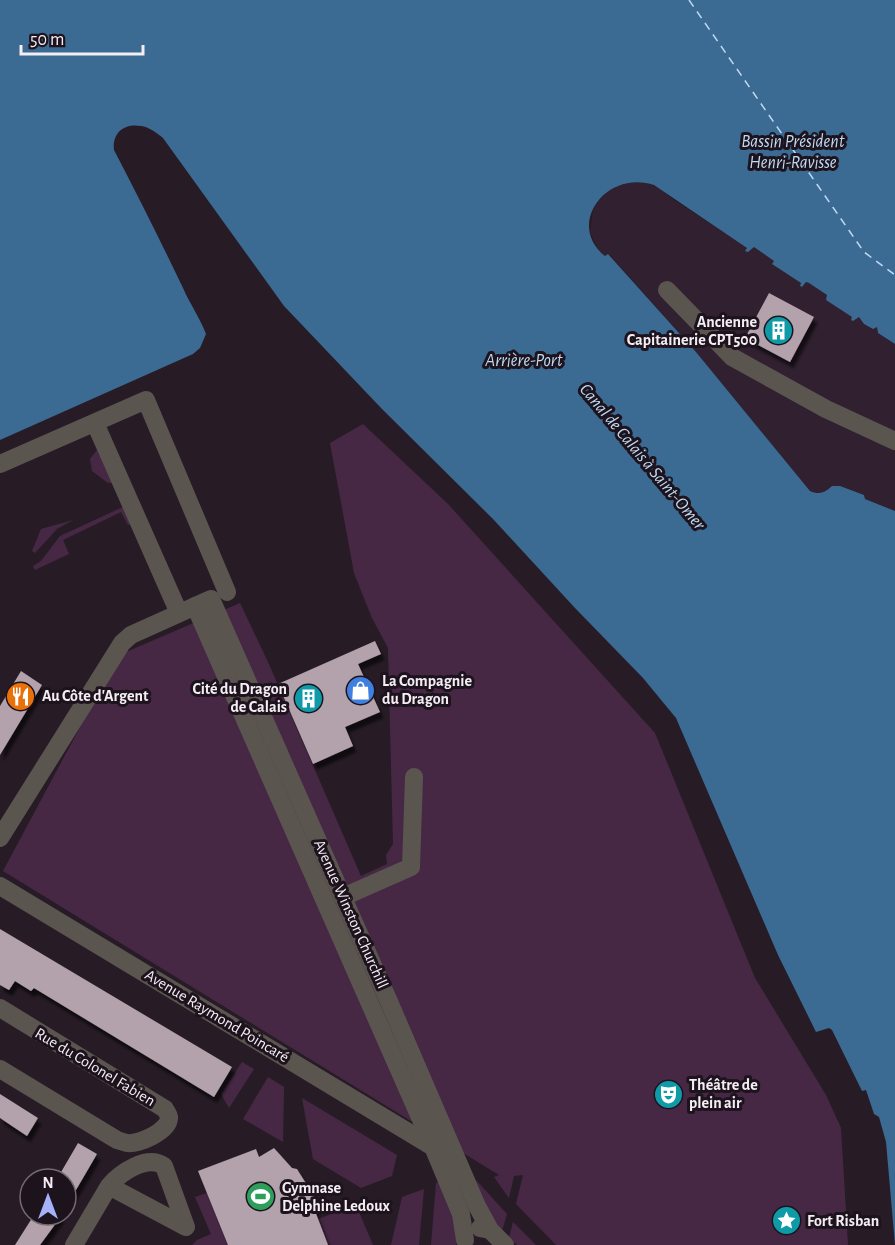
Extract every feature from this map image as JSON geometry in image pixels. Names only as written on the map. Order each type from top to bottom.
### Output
[{"type":"street","points":[[667,291],[732,357],[826,409],[895,441]]},
{"type":"street","name":"Avenue Winston Churchill","points":[[95,423],[146,400],[203,602],[461,1214],[464,1242]]},
{"type":"street","points":[[0,464],[95,423],[203,602],[131,635],[122,643],[0,838]]},
{"type":"street","name":"Avenue Winston Churchill","points":[[203,602],[343,897],[477,1206],[490,1230],[505,1245]]},
{"type":"street","points":[[343,897],[411,867],[414,777]]},
{"type":"street","name":"Avenue Raymond Poincaré","points":[[0,886],[433,1147]]},
{"type":"street","name":"Rue du Colonel Fabien","points":[[0,1008],[165,1109],[169,1116],[168,1121],[165,1128],[159,1132],[128,1143],[117,1140],[0,1069]]},
{"type":"street","points":[[74,1245],[109,1186]]},
{"type":"street","points":[[464,1242],[473,1229],[490,1230]]},
{"type":"shaded area","points":[[631,181],[646,182],[660,188],[671,198],[748,248],[754,247],[774,261],[773,264],[801,283],[800,286],[802,287],[806,282],[809,283],[827,295],[827,300],[853,317],[853,321],[859,317],[862,321],[877,327],[878,333],[895,344],[895,511],[865,499],[864,495],[838,487],[820,494],[810,491],[696,352],[609,254],[605,256],[600,252],[590,232],[593,210],[598,201],[613,187]]},
{"type":"shaded area","points":[[363,424],[448,504],[655,733],[755,978],[826,1095],[841,1128],[848,1245],[556,1245],[516,1204],[523,1175],[514,1176],[509,1198],[494,1177],[499,1175],[3,871],[93,703],[126,652],[240,603],[361,876],[387,864],[386,855],[393,844],[388,648],[372,618],[354,573],[330,443]]},
{"type":"shaded area","points":[[97,450],[112,483],[108,483],[92,471],[90,459]]},
{"type":"shaded area","points":[[125,506],[133,523],[128,525],[121,512],[63,540],[69,554],[35,570],[33,566],[41,561],[60,536]]},
{"type":"shaded area","points":[[73,520],[57,529],[35,553],[32,551],[41,529]]},
{"type":"shaded area","points":[[242,1062],[254,1069],[229,1108],[221,1094]]},
{"type":"shaded area","points":[[268,1077],[284,1087],[283,1142],[243,1119]]},
{"type":"shaded area","points":[[302,1098],[397,1155],[392,1176],[361,1188],[313,1159]]},
{"type":"shaded area","points":[[475,1179],[507,1214],[502,1231],[493,1221]]},
{"type":"shaded area","points":[[442,1181],[459,1229],[456,1245],[431,1245],[436,1183]]},
{"type":"shaded area","points":[[424,1189],[419,1245],[391,1245],[402,1197]]},
{"type":"shaded area","points":[[207,1193],[228,1245],[192,1245],[197,1240],[211,1234],[195,1197]]},
{"type":"shaded area","points":[[356,1205],[373,1245],[328,1245],[318,1219]]},
{"type":"shaded area","points":[[513,1222],[536,1245],[517,1245],[509,1238]]},
{"type":"water","points":[[0,0],[895,0],[895,344],[878,333],[877,327],[873,329],[864,324],[859,317],[851,320],[852,317],[826,300],[827,295],[809,283],[806,282],[802,287],[800,286],[801,283],[772,264],[774,261],[754,247],[748,252],[745,251],[747,248],[654,185],[637,182],[621,185],[607,192],[597,202],[591,215],[589,229],[594,243],[605,256],[608,254],[696,352],[810,491],[822,493],[832,486],[840,486],[895,511],[895,1245],[886,1142],[879,1117],[874,1114],[866,1090],[862,1091],[832,1030],[829,1028],[816,1032],[778,955],[676,718],[643,678],[493,519],[382,409],[284,306],[163,138],[150,129],[135,125],[120,130],[115,139],[114,150],[204,328],[206,334],[200,348],[193,354],[0,440]]},
{"type":"building","name":"Ancienne Capitainerie CPT500","points":[[769,293],[814,317],[790,362],[745,338]]},
{"type":"building","name":"Cité du Dragon de Calais","points":[[375,641],[381,654],[358,664],[380,712],[345,727],[353,746],[313,764],[278,684]]},
{"type":"building","name":"Au Côte d'Argent","points":[[21,671],[42,685],[0,755],[0,706]]},
{"type":"building","points":[[0,929],[232,1067],[214,1097],[34,988],[31,991],[15,981],[9,990],[0,985]]},
{"type":"building","points":[[0,1094],[38,1118],[27,1136],[0,1118]]},
{"type":"building","points":[[78,1143],[97,1154],[78,1186],[78,1167],[64,1167]]},
{"type":"building","name":"Gymnase Delphine Ledoux","points":[[274,1148],[292,1168],[297,1169],[317,1201],[315,1211],[328,1245],[228,1245],[198,1171],[256,1149],[259,1157]]},
{"type":"building","points":[[26,1227],[53,1227],[40,1245],[15,1245]]},
{"type":"ferry route","points":[[689,0],[864,252],[895,275]]},
{"type":"place","name":"Ancienne Capitainerie CPT500","points":[[778,331]]},
{"type":"place","name":"La Compagnie du Dragon","points":[[361,690]]},
{"type":"place","name":"Au Côte d'Argent","points":[[21,696]]},
{"type":"place","name":"Cité du Dragon de Calais","points":[[308,698]]},
{"type":"place","name":"Théâtre de plein air","points":[[668,1094]]},
{"type":"place","name":"Gymnase Delphine Ledoux","points":[[261,1197]]},
{"type":"place","name":"Fort Risban","points":[[786,1221]]},
{"type":"water label","name":"Bassin Président Henri-Ravisse","points":[[793,152]]},
{"type":"water label","name":"Arrière-Port","points":[[524,361]]},
{"type":"water label","name":"Canal de Calais à Saint-Omer","points":[[642,457]]}]
